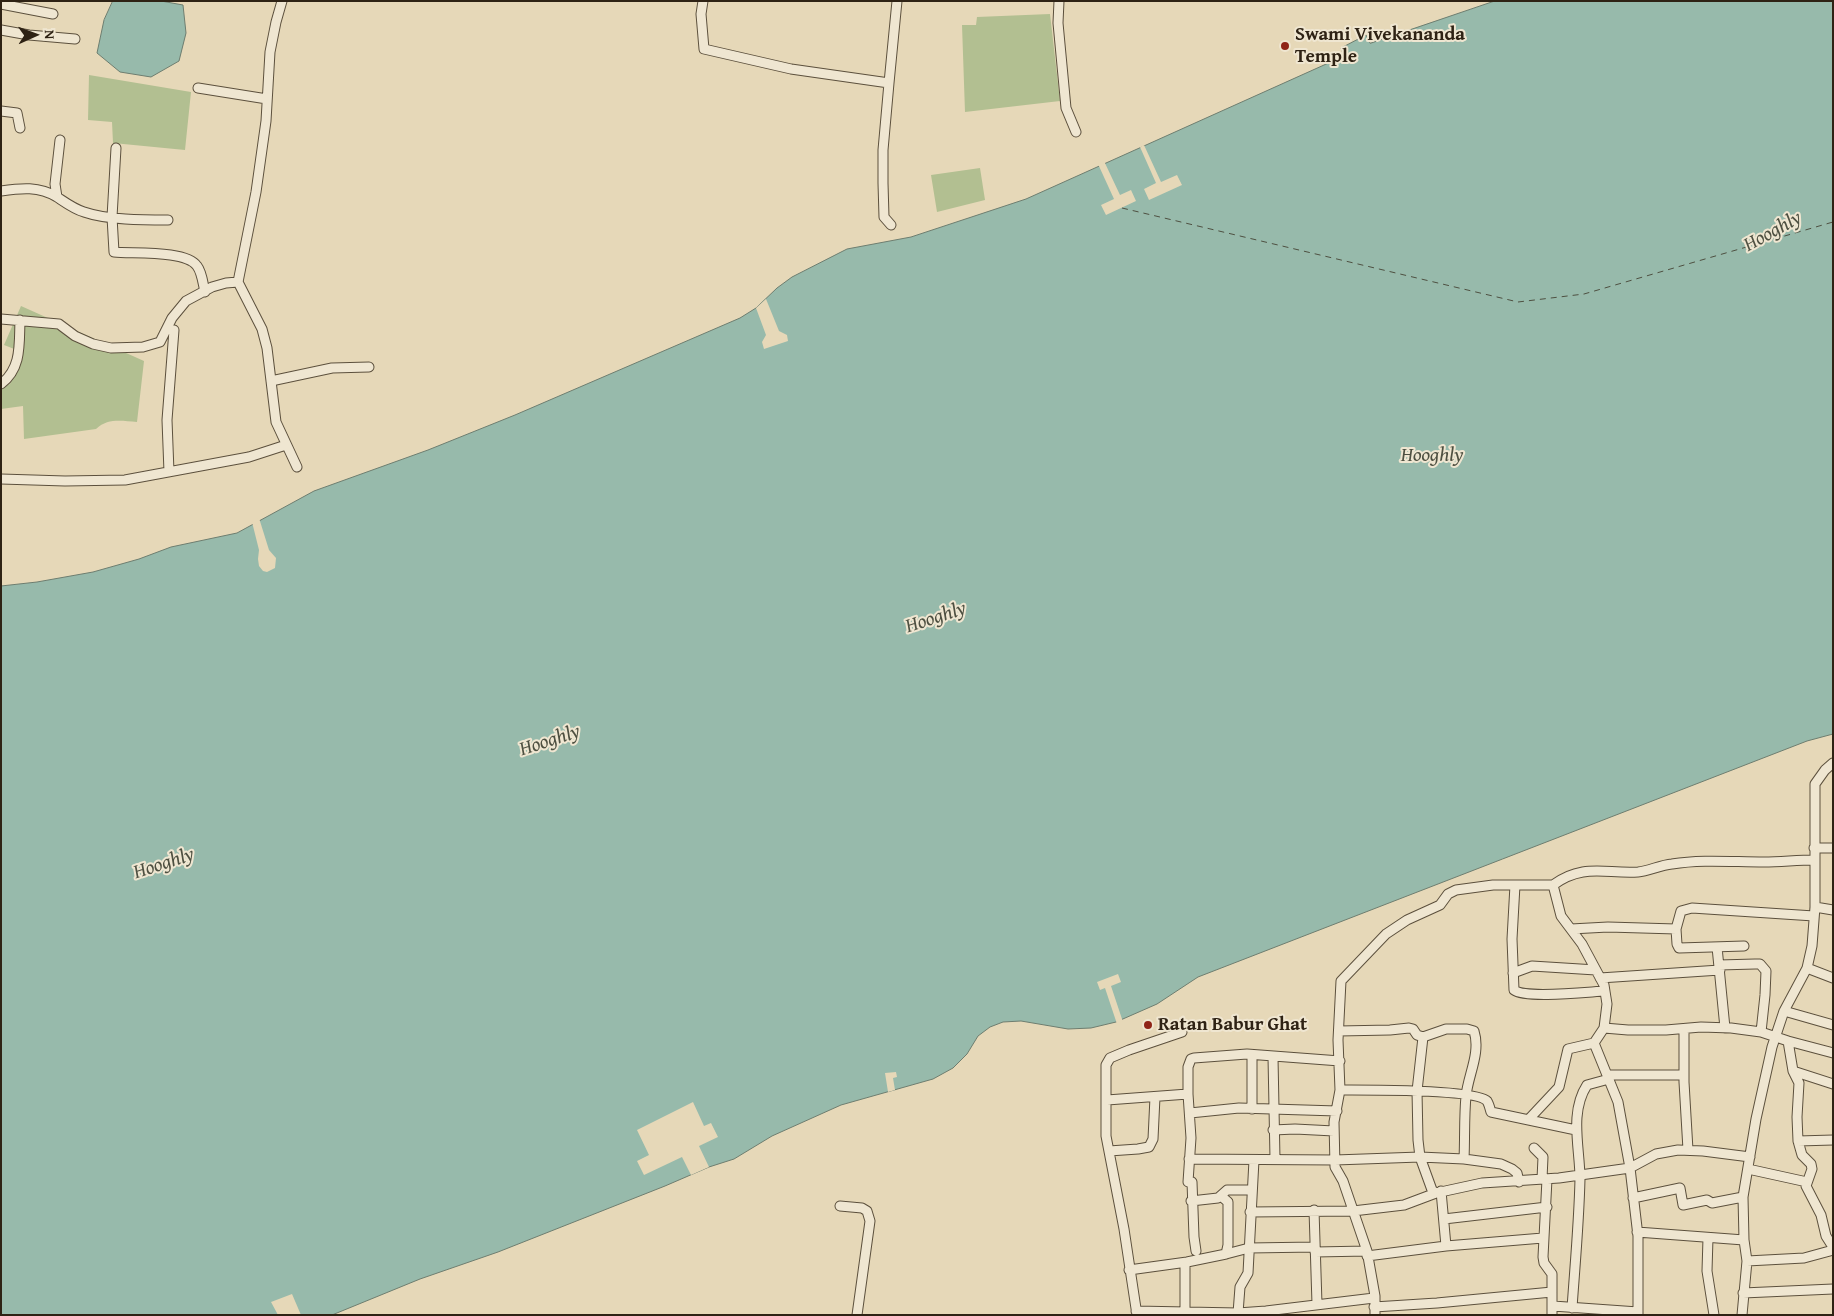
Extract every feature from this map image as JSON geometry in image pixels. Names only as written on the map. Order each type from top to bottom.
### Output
[{"type":"street","points":[[282,1],[270,52],[266,121],[256,192],[238,282],[262,329],[267,348],[276,422],[296,467]]},
{"type":"street","points":[[703,1],[701,14],[704,49],[791,69],[889,82]]},
{"type":"street","points":[[891,225],[884,217],[883,150],[897,1]]},
{"type":"street","points":[[1059,1],[1058,24],[1066,108],[1076,132]]},
{"type":"street","points":[[1,4],[53,14]]},
{"type":"street","points":[[1,30],[29,35],[75,39]]},
{"type":"street","points":[[198,88],[267,99]]},
{"type":"street","points":[[1,111],[17,113],[20,128]]},
{"type":"street","points":[[57,197],[55,184],[60,140]]},
{"type":"street","points":[[116,148],[112,217],[114,252],[172,255],[190,259],[198,266],[205,292]]},
{"type":"street","points":[[1,191],[23,187],[37,189],[57,197],[86,213],[112,217],[168,220]]},
{"type":"street","points":[[1,319],[59,324],[75,336],[93,344],[111,348],[143,348],[160,342],[172,318],[186,301],[212,287],[238,282]]},
{"type":"street","points":[[1,384],[15,368],[19,354],[20,320]]},
{"type":"street","points":[[169,472],[167,420],[174,330]]},
{"type":"street","points":[[271,381],[332,368],[369,367]]},
{"type":"street","points":[[1,478],[111,481],[249,457],[286,445]]},
{"type":"street","points":[[1742,1315],[1747,1261],[1744,1240],[1743,1196],[1756,1119],[1776,1037],[1784,1011],[1807,968],[1812,946],[1815,784],[1825,770],[1833,763]]},
{"type":"street","points":[[1814,848],[1833,848]]},
{"type":"street","points":[[1374,1306],[1367,1253],[1343,1181],[1336,1167],[1334,1131],[1340,1090],[1339,1031],[1341,981],[1386,934],[1408,920],[1440,905],[1448,894],[1456,890],[1493,885],[1553,885],[1563,877],[1576,872],[1608,870],[1638,872],[1672,864],[1718,860],[1763,862],[1814,860]]},
{"type":"street","points":[[1515,885],[1512,972],[1514,990],[1521,994],[1605,991]]},
{"type":"street","points":[[1529,1119],[1559,1087],[1568,1049],[1594,1043],[1604,1028],[1607,1004],[1605,991],[1598,974],[1561,916],[1553,885]]},
{"type":"street","points":[[1744,946],[1680,948],[1677,944],[1676,929],[1681,911],[1692,908],[1814,912],[1833,910]]},
{"type":"street","points":[[1571,929],[1608,927],[1676,929]]},
{"type":"street","points":[[1717,947],[1725,1028]]},
{"type":"street","points":[[1512,972],[1532,966],[1598,974],[1760,964],[1766,971],[1766,995],[1761,1032]]},
{"type":"street","points":[[1807,968],[1833,978]]},
{"type":"street","points":[[1784,1011],[1833,1025]]},
{"type":"street","points":[[1339,1031],[1409,1028],[1423,1037],[1446,1030],[1467,1029],[1474,1031],[1476,1040],[1474,1068],[1466,1095],[1464,1159]]},
{"type":"street","points":[[1604,1028],[1628,1030],[1725,1028],[1761,1032],[1833,1053]]},
{"type":"street","points":[[1684,1029],[1684,1075],[1688,1150]]},
{"type":"street","points":[[1182,1032],[1110,1058],[1106,1065],[1106,1134],[1124,1229],[1136,1313],[1185,1311],[1238,1313],[1317,1304],[1374,1306],[1437,1303],[1552,1292]]},
{"type":"street","points":[[1423,1037],[1418,1091],[1420,1157],[1432,1190],[1439,1192]]},
{"type":"street","points":[[1747,1261],[1804,1258],[1833,1249],[1826,1236],[1821,1215],[1806,1186],[1812,1169],[1811,1164],[1802,1156],[1798,1141],[1799,1083],[1793,1071],[1788,1041]]},
{"type":"street","points":[[1534,1148],[1543,1157],[1547,1207],[1544,1263],[1552,1274],[1552,1311],[1572,1308],[1638,1313],[1637,1232],[1630,1168],[1618,1102],[1594,1043]]},
{"type":"street","points":[[1196,1251],[1190,1182],[1191,1138],[1188,1067],[1191,1059],[1247,1054],[1340,1060]]},
{"type":"street","points":[[1252,1055],[1252,1109]]},
{"type":"street","points":[[1274,1056],[1274,1159]]},
{"type":"street","points":[[1793,1071],[1833,1084]]},
{"type":"street","points":[[1572,1308],[1580,1176],[1576,1130],[1580,1099],[1584,1090],[1587,1085],[1608,1077],[1684,1075]]},
{"type":"street","points":[[1340,1090],[1418,1091],[1466,1095],[1481,1098],[1487,1102],[1491,1112],[1576,1130]]},
{"type":"street","points":[[1107,1100],[1188,1094]]},
{"type":"street","points":[[1109,1151],[1149,1147],[1153,1139],[1155,1097]]},
{"type":"street","points":[[1190,1113],[1239,1108],[1336,1111]]},
{"type":"street","points":[[1273,1130],[1334,1131]]},
{"type":"street","points":[[1798,1141],[1833,1140]]},
{"type":"street","points":[[1250,1212],[1353,1210],[1404,1205],[1439,1192],[1482,1183],[1519,1182],[1580,1176],[1630,1168],[1656,1154],[1669,1151],[1688,1150],[1750,1157]]},
{"type":"street","points":[[1190,1158],[1335,1160],[1420,1157],[1464,1159],[1501,1164],[1517,1173],[1519,1182]]},
{"type":"street","points":[[1238,1313],[1240,1287],[1247,1276],[1250,1248],[1251,1190],[1254,1160]]},
{"type":"street","points":[[1748,1169],[1807,1182]]},
{"type":"street","points":[[1633,1198],[1680,1188],[1683,1205],[1707,1200],[1712,1203],[1743,1196]]},
{"type":"street","points":[[1192,1201],[1221,1196],[1227,1190],[1251,1190]]},
{"type":"street","points":[[1439,1192],[1446,1246]]},
{"type":"street","points":[[1221,1196],[1228,1202],[1228,1245],[1226,1254]]},
{"type":"street","points":[[840,1206],[862,1208],[867,1211],[870,1221],[857,1315]]},
{"type":"street","points":[[1444,1219],[1547,1207]]},
{"type":"street","points":[[1314,1210],[1317,1304]]},
{"type":"street","points":[[1637,1232],[1744,1240]]},
{"type":"street","points":[[1129,1270],[1185,1263],[1250,1248],[1367,1253],[1544,1238]]},
{"type":"street","points":[[1708,1238],[1707,1271],[1714,1315]]},
{"type":"street","points":[[1185,1263],[1185,1311]]},
{"type":"street","points":[[1744,1293],[1833,1289]]},
{"type":"shaded area","points":[[1050,14],[1060,101],[965,112],[962,25],[976,25],[977,17]]},
{"type":"shaded area","points":[[89,75],[191,92],[185,150],[113,143],[112,122],[88,120]]},
{"type":"shaded area","points":[[980,168],[985,200],[937,212],[931,175]]},
{"type":"shaded area","points":[[21,306],[144,361],[137,422],[110,422],[96,429],[24,439],[23,406],[1,409],[1,387],[10,384],[22,352],[4,345]]},
{"type":"water","points":[[113,1],[161,1],[183,5],[186,33],[179,61],[151,77],[120,72],[97,53],[104,20]]},
{"type":"water","name":"Hooghly","points":[[1495,1],[1833,1],[1833,734],[1807,741],[1198,977],[1157,1004],[1116,1022],[1091,1028],[1068,1029],[1021,1021],[1003,1022],[990,1027],[978,1036],[967,1054],[953,1068],[933,1079],[841,1105],[772,1136],[734,1159],[709,1167],[498,1252],[420,1279],[332,1315],[1,1315],[1,586],[93,572],[139,559],[171,547],[237,533],[314,491],[428,450],[515,415],[740,318],[756,308],[792,277],[847,249],[911,237],[1026,199],[1344,56],[1341,48],[1366,35],[1370,43]]},
{"type":"pier","points":[[1144,145],[1161,182],[1177,175],[1182,185],[1149,200],[1144,189],[1156,183],[1140,147]]},
{"type":"pier","points":[[1104,161],[1120,195],[1131,190],[1136,201],[1106,215],[1101,205],[1114,199],[1098,164]]},
{"type":"pier","points":[[766,299],[779,331],[787,335],[788,341],[764,349],[762,342],[766,335],[756,308]]},
{"type":"pier","points":[[259,518],[269,550],[276,558],[275,568],[267,572],[263,571],[259,566],[259,550],[252,522]]},
{"type":"pier","points":[[1118,974],[1121,982],[1111,986],[1123,1022],[1117,1024],[1105,988],[1100,990],[1097,982]]},
{"type":"pier","points":[[896,1072],[897,1077],[893,1078],[895,1090],[888,1092],[885,1073]]},
{"type":"pier","points":[[693,1102],[704,1126],[711,1123],[718,1137],[699,1146],[709,1167],[691,1175],[682,1157],[644,1175],[637,1161],[649,1155],[637,1130]]},
{"type":"pier","points":[[292,1294],[301,1315],[278,1315],[271,1302]]},
{"type":"ferry route","points":[[1122,208],[1518,302],[1584,294],[1833,222]]},
{"type":"place","name":"Swami Vivekananda Temple","points":[[1285,46]]},
{"type":"place","name":"Ratan Babur Ghat","points":[[1148,1025]]}]
